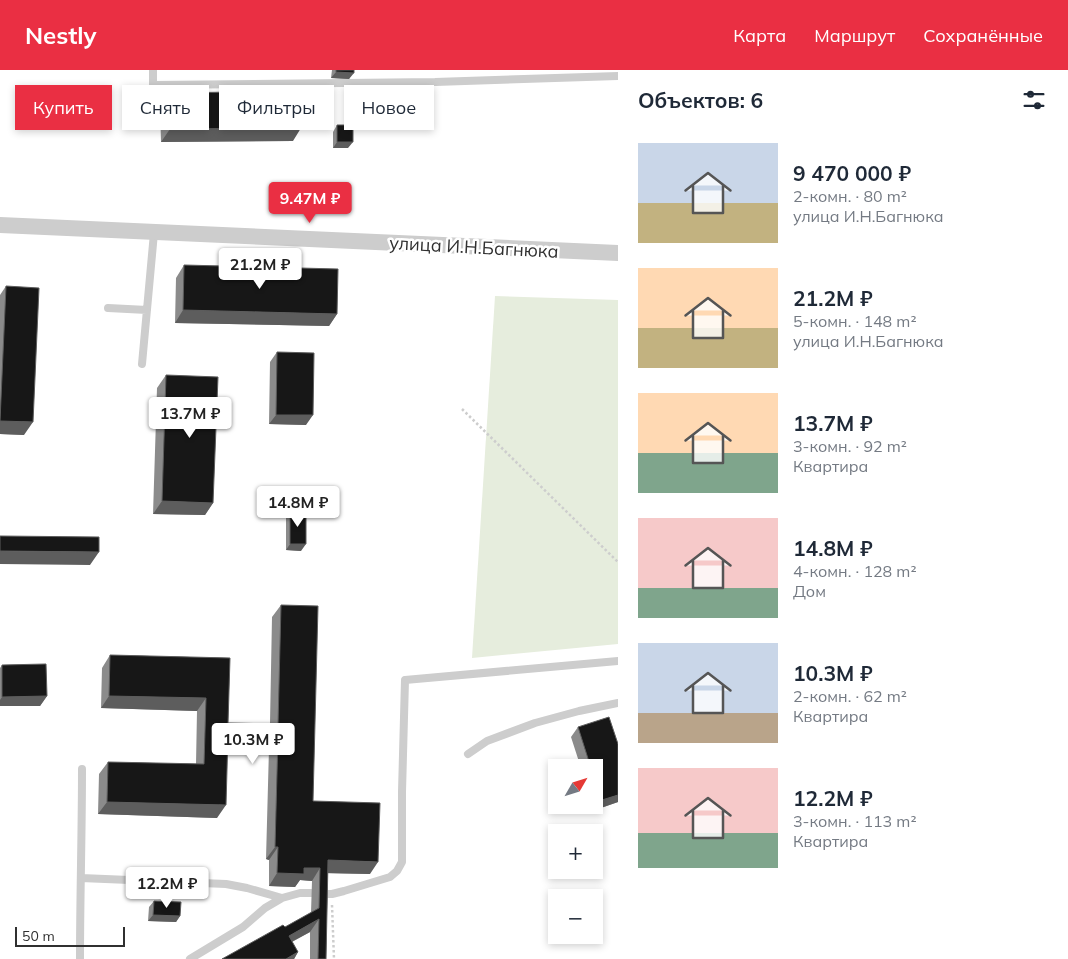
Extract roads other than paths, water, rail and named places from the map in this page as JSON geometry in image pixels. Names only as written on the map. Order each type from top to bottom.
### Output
[{"type":"street","name":"улица И.Н.Багнюка","points":[[0,225],[618,253]]},
{"type":"lane","points":[[153,70],[153,85],[435,82],[618,76]]},
{"type":"lane","points":[[142,364],[154,233]]},
{"type":"lane","points":[[108,308],[147,310]]},
{"type":"lane","points":[[190,959],[243,927],[265,908],[282,898],[300,893],[332,894],[390,877],[397,871],[402,862],[405,680],[618,661]]},
{"type":"lane","points":[[468,754],[487,741],[535,723],[618,703]]},
{"type":"lane","points":[[80,959],[82,769]]},
{"type":"lane","points":[[81,878],[226,884],[282,898]]}]
